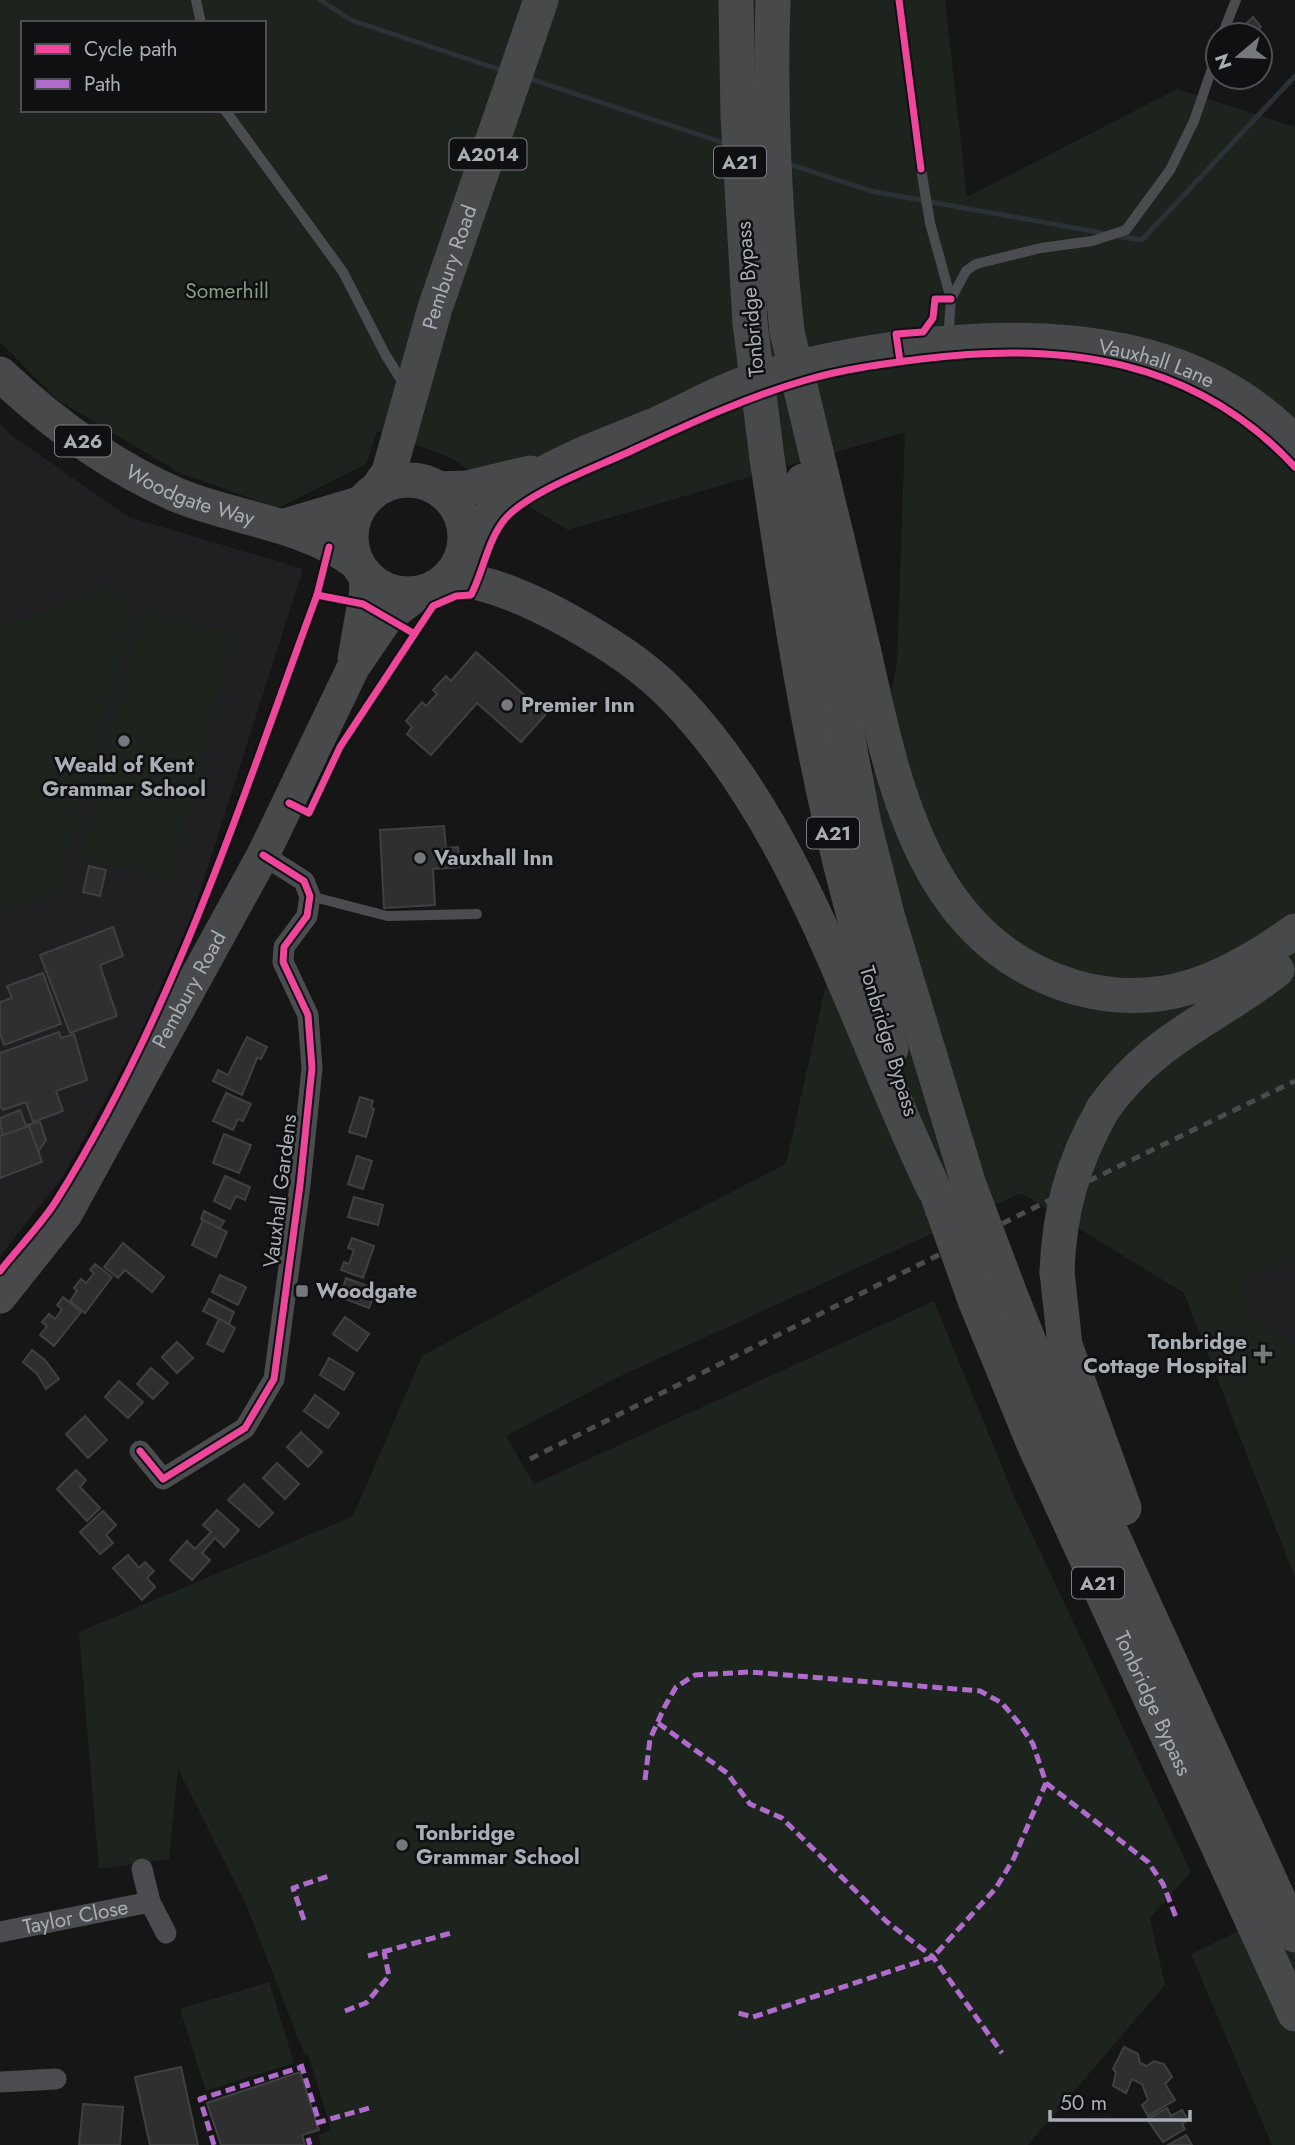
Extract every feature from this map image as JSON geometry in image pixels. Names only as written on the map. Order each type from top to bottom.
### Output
[{"type":"highway","name":"Pembury Road","points":[[370,496],[389,472],[435,308],[541,0]]},
{"type":"highway","name":"Tonbridge Bypass","points":[[736,0],[738,117],[750,323],[794,455]]},
{"type":"highway","name":"Tonbridge Bypass","points":[[773,0],[772,133],[794,455],[795,646],[831,824],[855,925],[947,1191],[975,1300],[1034,1444],[1295,2014]]},
{"type":"highway","name":"Vauxhall Lane","points":[[458,562],[493,509],[514,490],[557,466],[747,383],[862,352],[997,338],[1071,341],[1125,349],[1164,360],[1209,379],[1242,398],[1295,443]]},
{"type":"highway","name":"Woodgate Way","points":[[0,374],[73,435],[135,474],[176,495],[285,527],[339,550],[361,569]]},
{"type":"highway","name":"Pembury Road","points":[[409,406],[407,445],[413,465],[432,486]]},
{"type":"highway","points":[[794,455],[902,803],[936,878],[964,916],[986,938],[1017,963],[1049,979],[1094,991],[1150,996],[1214,980],[1245,965],[1295,931]]},
{"type":"highway","name":"Vauxhall Lane","points":[[432,486],[467,488],[557,466]]},
{"type":"highway","points":[[285,527],[370,496],[401,480],[432,486],[452,500],[461,514],[458,562],[436,588],[417,594],[389,592],[361,569],[351,532],[370,496]]},
{"type":"highway","points":[[458,562],[509,592],[612,645],[676,698],[708,736],[769,827],[947,1191]]},
{"type":"highway","points":[[1255,1848],[1214,1729],[1079,1387],[1065,1345],[1056,1272],[1062,1210],[1088,1135],[1118,1087],[1152,1052],[1264,980],[1295,954]]},
{"type":"highway","name":"Tonbridge Bypass","points":[[947,1191],[1010,1294],[1066,1434],[1295,1935]]},
{"type":"main road","name":"Pembury Road","points":[[353,668],[366,590],[361,569]]},
{"type":"main road","name":"Pembury Road","points":[[0,1297],[66,1214],[263,855],[353,668],[387,618],[417,594]]},
{"type":"street","points":[[263,855],[290,869],[304,881],[310,896]]},
{"type":"street","name":"Vauxhall Gardens","points":[[140,1451],[163,1479],[178,1471],[245,1427],[274,1379],[300,1185],[312,1068],[308,1015],[282,962],[284,947],[307,916],[310,896]]},
{"type":"street","name":"Taylor Close","points":[[142,1869],[150,1902],[166,1933]]},
{"type":"street","name":"Taylor Close","points":[[0,1932],[150,1902]]},
{"type":"street","points":[[0,2082],[56,2079]]},
{"type":"lane","points":[[196,0],[201,21]]},
{"type":"lane","points":[[1228,21],[1236,0]]},
{"type":"lane","points":[[951,299],[966,271],[976,264],[1041,248],[1092,241],[1126,230],[1170,170],[1194,121],[1204,91]]},
{"type":"lane","points":[[226,112],[343,272],[409,406]]},
{"type":"lane","points":[[921,169],[930,223],[951,299],[948,343]]},
{"type":"lane","points":[[310,896],[387,916],[477,914]]},
{"type":"shaded area","name":"Weald of Kent Grammar School","points":[[0,423],[11,435],[129,517],[303,569],[193,913],[136,1044],[64,1175],[0,1256]]},
{"type":"shaded area","name":"Tonbridge Cottage Hospital","points":[[1295,1223],[1295,1508],[1199,1264]]},
{"type":"green space","name":"Somerhill","points":[[0,0],[945,0],[967,197],[1177,89],[1295,127],[1295,1258],[1240,1279],[1248,1314],[1295,1346],[1295,1578],[1184,1293],[1021,1193],[614,1379],[506,1436],[534,1484],[934,1301],[1014,1496],[1191,1872],[1150,1918],[1165,1985],[1028,2145],[321,2145],[318,2135],[331,2130],[309,2057],[303,2051],[245,1902],[178,1769],[169,1859],[99,1869],[79,1632],[353,1516],[422,1356],[576,1272],[786,1164],[897,664],[905,432],[568,530],[447,456],[377,431],[366,464],[278,508],[180,473],[58,400],[0,342]]},
{"type":"green space","points":[[108,587],[134,613],[58,890],[0,912],[0,627]]},
{"type":"green space","points":[[143,609],[234,633],[171,881],[79,858]]},
{"type":"green space","points":[[1295,1904],[1295,2145],[1272,2145],[1191,1954]]},
{"type":"green space","points":[[269,1982],[294,2063],[206,2091],[180,2009]]},
{"type":"building","name":"Premier Inn","points":[[476,652],[546,714],[521,742],[477,703],[431,755],[407,734],[412,727],[406,721],[422,702],[426,706],[437,694],[433,690],[446,676],[451,681]]},
{"type":"building","name":"Vauxhall Inn","points":[[444,826],[446,848],[458,847],[460,867],[433,869],[435,905],[384,908],[380,830]]},
{"type":"building","points":[[89,866],[106,870],[100,896],[83,892]]},
{"type":"building","points":[[113,927],[123,956],[100,965],[117,1016],[70,1033],[40,955]]},
{"type":"building","points":[[43,973],[61,1024],[4,1045],[0,1033],[0,1002],[12,998],[7,986]]},
{"type":"building","points":[[59,1032],[61,1038],[74,1034],[87,1080],[56,1091],[63,1111],[33,1122],[26,1102],[3,1110],[0,1105],[0,1053]]},
{"type":"building","points":[[247,1037],[267,1047],[261,1059],[257,1058],[242,1095],[213,1081],[218,1070],[228,1075]]},
{"type":"building","points":[[226,1093],[251,1104],[243,1121],[238,1119],[233,1130],[213,1121]]},
{"type":"building","points":[[360,1097],[373,1101],[371,1107],[374,1109],[366,1137],[349,1132]]},
{"type":"building","points":[[20,1110],[26,1125],[40,1122],[46,1140],[38,1152],[29,1126],[2,1136],[0,1118]]},
{"type":"building","points":[[29,1126],[42,1162],[0,1178],[0,1136]]},
{"type":"building","points":[[224,1134],[251,1145],[239,1173],[213,1163]]},
{"type":"building","points":[[357,1156],[372,1161],[363,1189],[348,1184]]},
{"type":"building","points":[[225,1176],[250,1187],[245,1200],[236,1196],[230,1209],[214,1201]]},
{"type":"building","points":[[354,1197],[383,1205],[378,1225],[348,1217]]},
{"type":"building","points":[[204,1211],[224,1221],[220,1228],[201,1219]]},
{"type":"building","points":[[203,1220],[227,1232],[216,1257],[192,1245]]},
{"type":"building","points":[[352,1238],[374,1246],[363,1278],[341,1270],[344,1262],[349,1264],[354,1250],[348,1248]]},
{"type":"building","points":[[123,1243],[164,1277],[152,1292],[125,1270],[118,1278],[104,1267]]},
{"type":"building","points":[[95,1264],[112,1277],[85,1313],[70,1301],[77,1291],[74,1288],[81,1279],[86,1283],[94,1273],[90,1270]]},
{"type":"building","points":[[220,1275],[246,1287],[238,1305],[212,1292]]},
{"type":"building","points":[[346,1278],[376,1289],[369,1308],[340,1297]]},
{"type":"building","points":[[63,1297],[81,1312],[54,1346],[40,1335],[47,1326],[42,1322],[49,1314],[55,1319],[62,1309],[57,1305]]},
{"type":"building","points":[[209,1299],[234,1312],[229,1324],[203,1311]]},
{"type":"building","points":[[345,1317],[369,1334],[357,1351],[333,1334]]},
{"type":"building","points":[[219,1319],[235,1328],[223,1352],[207,1344]]},
{"type":"building","points":[[177,1342],[193,1358],[177,1373],[162,1357]]},
{"type":"building","points":[[32,1350],[45,1360],[59,1379],[46,1389],[37,1374],[23,1362]]},
{"type":"building","points":[[329,1358],[354,1373],[344,1390],[320,1375]]},
{"type":"building","points":[[151,1368],[168,1383],[153,1399],[137,1384]]},
{"type":"building","points":[[119,1381],[143,1402],[128,1418],[105,1397]]},
{"type":"building","points":[[315,1395],[339,1413],[328,1428],[304,1411]]},
{"type":"building","points":[[85,1416],[107,1440],[88,1458],[66,1434]]},
{"type":"building","points":[[301,1432],[322,1452],[308,1467],[287,1447]]},
{"type":"building","points":[[277,1463],[299,1484],[285,1499],[263,1478]]},
{"type":"building","points":[[76,1470],[86,1480],[80,1487],[100,1508],[87,1521],[57,1489]]},
{"type":"building","points":[[244,1484],[273,1513],[259,1527],[228,1500]]},
{"type":"building","points":[[217,1510],[239,1530],[224,1547],[215,1538],[202,1553],[210,1560],[192,1580],[170,1560],[187,1541],[195,1549],[211,1532],[203,1525]]},
{"type":"building","points":[[103,1511],[116,1525],[106,1535],[113,1543],[100,1554],[80,1532]]},
{"type":"building","points":[[128,1555],[139,1568],[145,1562],[154,1571],[147,1578],[155,1587],[142,1600],[113,1568]]},
{"type":"building","points":[[1124,2047],[1138,2054],[1140,2063],[1147,2066],[1154,2061],[1164,2064],[1172,2077],[1165,2084],[1175,2100],[1148,2116],[1142,2105],[1148,2100],[1142,2084],[1132,2079],[1126,2093],[1113,2086],[1116,2072],[1113,2069]]},
{"type":"building","points":[[181,2067],[198,2145],[150,2145],[135,2077]]},
{"type":"building","points":[[300,2072],[319,2130],[302,2135],[305,2145],[221,2145],[207,2103]]},
{"type":"building","points":[[83,2104],[123,2107],[120,2145],[79,2145]]},
{"type":"building","points":[[1167,2108],[1171,2116],[1182,2110],[1188,2120],[1182,2124],[1185,2129],[1163,2142],[1147,2119]]},
{"type":"building","points":[[1186,2135],[1192,2145],[1168,2145]]},
{"type":"waterway","points":[[320,0],[351,20],[504,71]]},
{"type":"waterway","points":[[1117,236],[1142,240],[1295,76]]},
{"type":"waterway","points":[[527,78],[727,144]]},
{"type":"waterway","points":[[786,163],[871,191],[1108,234]]},
{"type":"railway","points":[[530,1459],[1295,1081]]},
{"type":"marked path","points":[[645,1780],[650,1739],[664,1708],[676,1687],[695,1675],[750,1672],[980,1691],[1002,1703],[1033,1744],[1046,1783],[1014,1858],[996,1888],[933,1957],[753,2017],[738,2013]]},
{"type":"marked path","points":[[658,1723],[727,1773],[750,1804],[782,1818],[887,1922],[933,1957],[1002,2053]]},
{"type":"marked path","points":[[1046,1783],[1148,1862],[1163,1884],[1176,1917]]},
{"type":"marked path","points":[[304,1920],[293,1888],[329,1876]]},
{"type":"marked path","points":[[368,1956],[451,1933]]},
{"type":"marked path","points":[[345,2011],[366,2003],[389,1976],[384,1952]]},
{"type":"marked path","points":[[301,2064],[319,2122]]},
{"type":"marked path","points":[[214,2145],[200,2099],[302,2067]]},
{"type":"marked path","points":[[316,2123],[373,2107]]},
{"type":"marked path","points":[[308,2138],[310,2145]]},
{"type":"cycle path","points":[[899,0],[921,169]]},
{"type":"cycle path","points":[[900,361],[896,334],[923,332],[933,318],[935,299],[951,299]]},
{"type":"cycle path","points":[[289,803],[309,813],[340,747],[433,606],[456,596],[471,595],[494,536],[505,519],[516,509],[547,489],[585,471],[762,394],[820,376],[921,359],[1025,353],[1075,357],[1123,365],[1169,380],[1214,402],[1256,430],[1295,467]]},
{"type":"cycle path","points":[[0,1271],[56,1201],[136,1056],[170,981],[232,828],[317,595],[329,547]]},
{"type":"cycle path","points":[[317,595],[363,604],[413,633]]},
{"type":"cycle path","points":[[140,1451],[163,1479],[245,1428],[274,1379],[300,1185],[312,1068],[308,1015],[283,962],[284,947],[307,916],[310,896],[304,881],[263,855]]},
{"type":"place","name":"Premier Inn","points":[[507,705]]},
{"type":"place","name":"Weald of Kent Grammar School","points":[[124,741]]},
{"type":"place","name":"Vauxhall Inn","points":[[420,858]]},
{"type":"place","name":"Woodgate","points":[[302,1291]]},
{"type":"place","name":"Tonbridge Cottage Hospital","points":[[1263,1354]]},
{"type":"place","name":"Tonbridge Grammar School","points":[[402,1845]]}]
